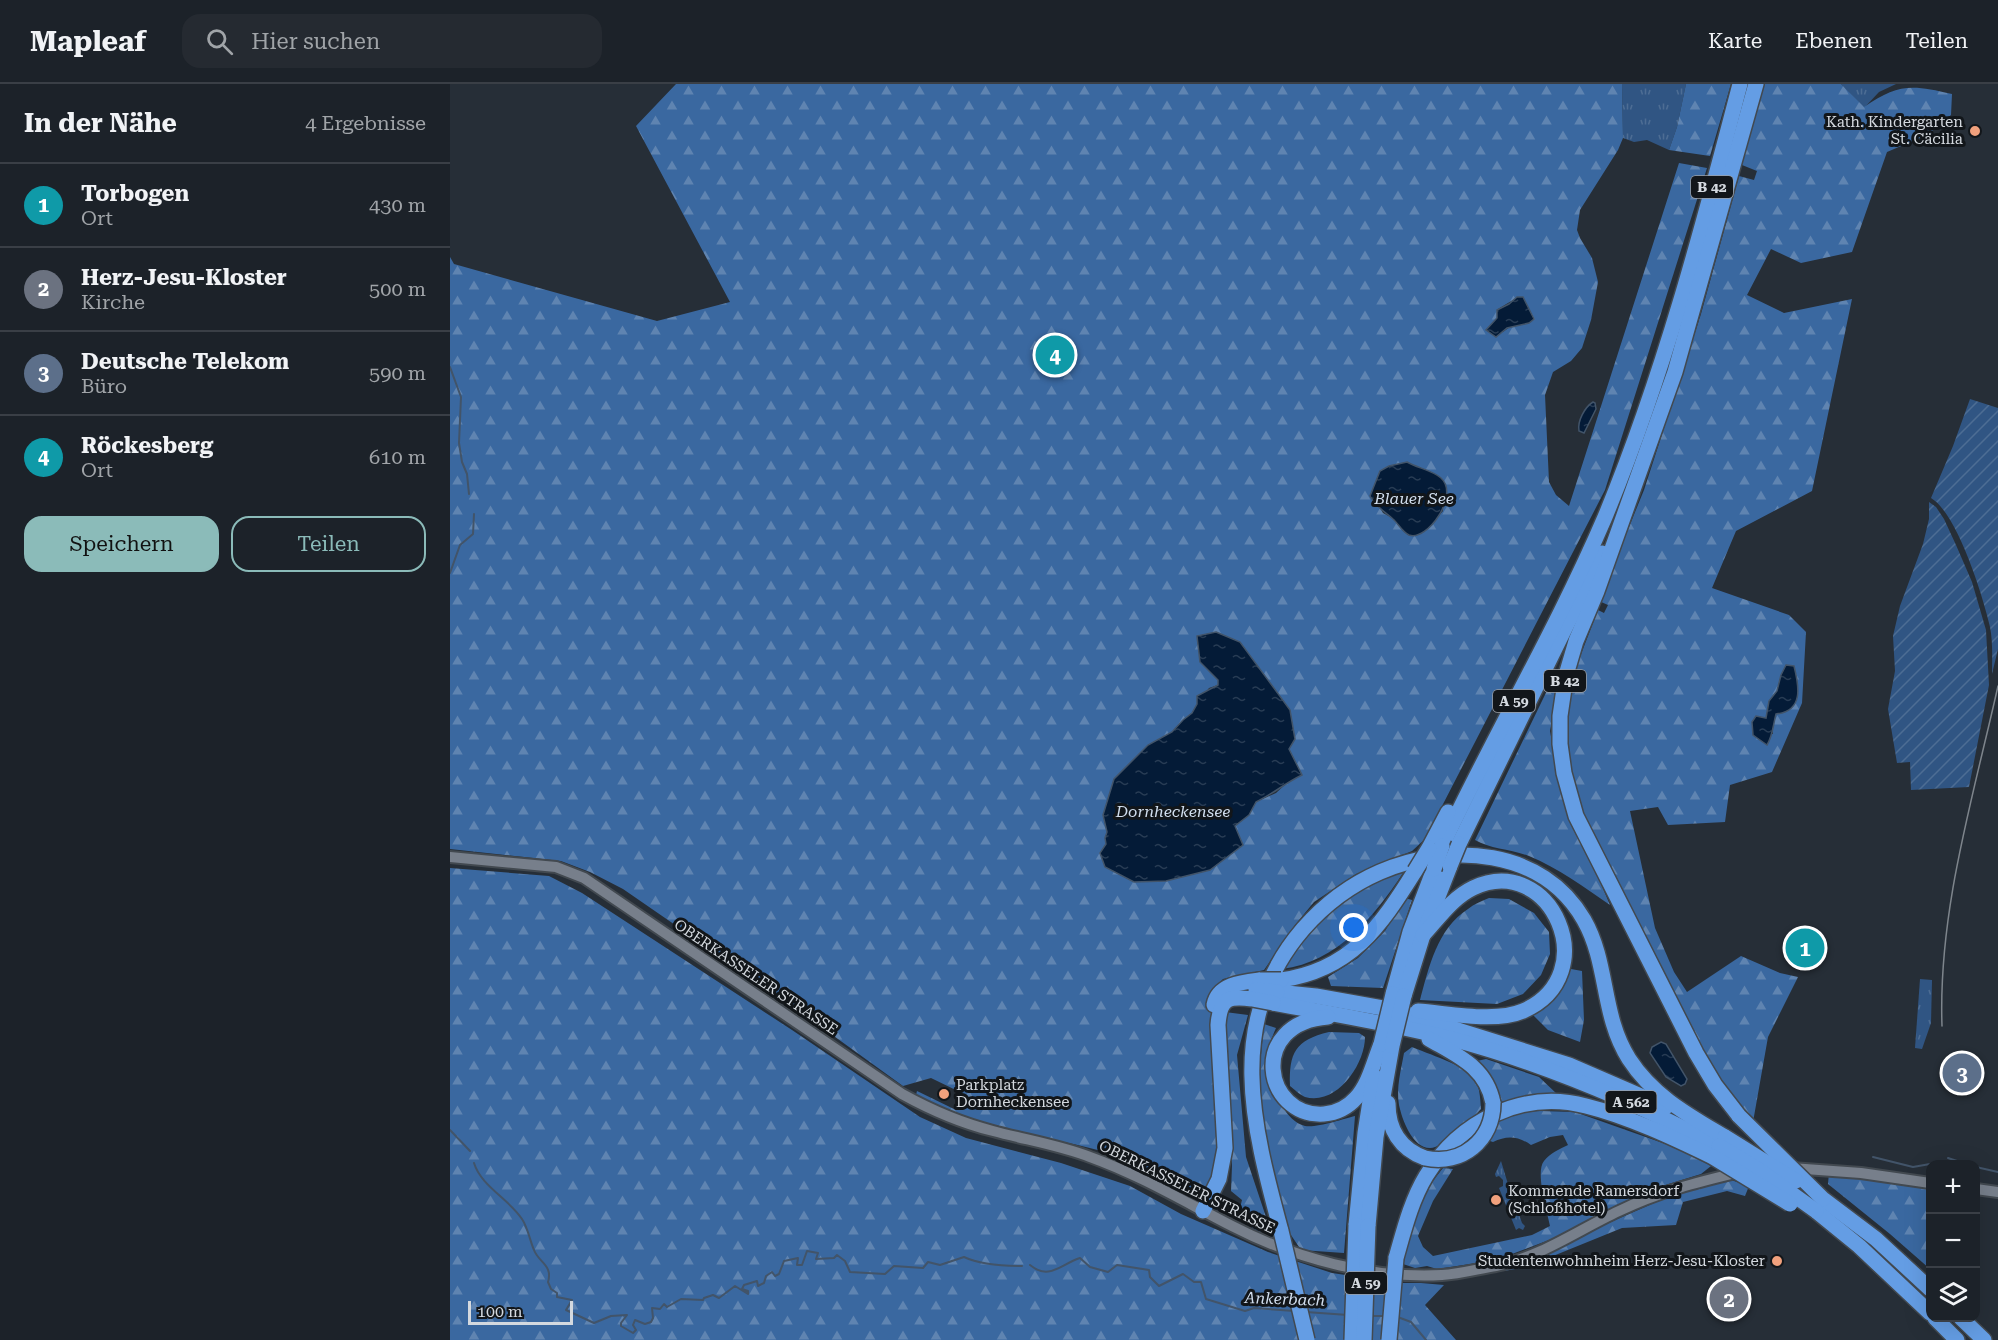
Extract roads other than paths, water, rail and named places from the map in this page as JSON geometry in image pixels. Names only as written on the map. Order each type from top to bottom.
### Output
[{"type":"highway","name":"B 42","points":[[1563,605],[1608,510],[1660,369],[1740,84]]},
{"type":"highway","name":"B 42","points":[[1756,84],[1674,372],[1598,591],[1576,641],[1566,675],[1560,716],[1561,758],[1571,802],[1582,830],[1696,1053],[1715,1085],[1817,1210]]},
{"type":"highway","name":"B 42","points":[[1500,760],[1580,602],[1646,454]]},
{"type":"highway","name":"A 59","points":[[1364,1340],[1362,1226],[1365,1133],[1399,995],[1434,868],[1436,847],[1449,810],[1466,796],[1563,605]]},
{"type":"highway","name":"A 59","points":[[1417,934],[1500,760]]},
{"type":"highway","points":[[1277,992],[1304,976],[1326,968],[1356,949],[1380,923],[1415,871],[1436,847]]},
{"type":"highway","points":[[1307,1340],[1259,1143],[1251,1082],[1254,1036],[1263,998],[1273,974],[1289,947],[1327,905],[1361,881],[1379,872],[1412,861],[1452,855],[1486,856],[1533,871],[1562,892],[1580,914],[1594,943],[1611,1021],[1628,1057],[1651,1087],[1699,1122]]},
{"type":"highway","points":[[1203,1211],[1219,1179],[1225,1148],[1218,1025],[1214,1004],[1219,994],[1246,991],[1277,992],[1316,996],[1394,1010],[1476,1016],[1504,1015],[1522,1011],[1536,1003],[1549,992],[1562,972],[1564,937],[1553,910],[1540,896],[1521,886],[1491,883],[1473,888],[1417,934]]},
{"type":"highway","name":"A 562","points":[[1246,991],[1277,992],[1343,1016],[1453,1040],[1539,1066],[1610,1093],[1719,1147],[1817,1210],[1876,1239],[1926,1284]]},
{"type":"highway","points":[[1394,1010],[1569,1065],[1699,1122]]},
{"type":"highway","points":[[1343,1016],[1312,1019],[1299,1023],[1287,1031],[1279,1042],[1274,1056],[1274,1077],[1283,1096],[1294,1106],[1306,1112],[1320,1114],[1346,1107],[1364,1086],[1386,1045]]},
{"type":"highway","points":[[1388,1065],[1388,1112],[1391,1126],[1407,1149],[1425,1158],[1438,1160],[1450,1159],[1474,1148],[1487,1131],[1492,1117],[1492,1103],[1486,1083],[1475,1067],[1416,1031]]},
{"type":"highway","name":"A 59","points":[[1352,1340],[1362,1226],[1388,1065],[1386,1045]]},
{"type":"highway","points":[[1389,1340],[1396,1258],[1414,1201],[1426,1177],[1462,1134],[1481,1120],[1500,1111],[1542,1102],[1585,1105],[1719,1147],[1750,1179],[1817,1210],[1926,1309]]},
{"type":"highway","name":"A 562","points":[[1699,1122],[1719,1147]]},
{"type":"highway","points":[[1940,1322],[1958,1340]]},
{"type":"highway","points":[[1965,1322],[1984,1340]]},
{"type":"street","name":"OBERKASSELER STRASSE","points":[[450,857],[556,867],[570,871],[584,878],[913,1100],[970,1125],[1091,1157],[1147,1181],[1264,1242],[1312,1258],[1380,1271],[1443,1275],[1502,1264],[1528,1256],[1618,1211],[1666,1191],[1757,1168],[1861,1173],[1926,1182]]},
{"type":"street","points":[[1980,1190],[1998,1192]]},
{"type":"water","points":[[1517,297],[1523,297],[1534,319],[1529,323],[1507,328],[1496,337],[1486,330],[1497,318],[1497,310]]},
{"type":"water","points":[[1593,402],[1596,409],[1584,433],[1579,431],[1580,419]]},
{"type":"water","name":"Blauer See","points":[[1407,462],[1437,475],[1446,486],[1447,495],[1439,516],[1432,525],[1416,535],[1404,532],[1370,496],[1380,471],[1389,466]]},
{"type":"water","name":"Dornheckensee","points":[[1216,632],[1240,642],[1290,710],[1295,739],[1289,749],[1302,775],[1256,802],[1249,815],[1235,826],[1243,845],[1210,870],[1166,881],[1134,882],[1105,867],[1100,853],[1106,844],[1107,832],[1103,815],[1114,779],[1148,745],[1172,732],[1192,713],[1197,704],[1197,696],[1218,685],[1218,680],[1200,662],[1197,636]]},
{"type":"water","points":[[1786,665],[1794,666],[1797,696],[1791,708],[1776,714],[1767,745],[1753,735],[1752,722],[1756,716],[1766,718],[1769,701],[1777,691]]},
{"type":"water","points":[[1661,1042],[1666,1044],[1687,1079],[1685,1084],[1681,1086],[1666,1077],[1650,1053],[1652,1047]]},
{"type":"waterway","name":"Ankerbach","points":[[450,367],[461,397],[459,443],[462,462],[467,474],[469,494]]},
{"type":"waterway","name":"Ankerbach","points":[[450,573],[460,545],[473,534],[474,514]]},
{"type":"waterway","name":"Ankerbach","points":[[450,1130],[470,1151]]},
{"type":"waterway","name":"Ankerbach","points":[[1873,1157],[1913,1167],[1926,1165]]},
{"type":"waterway","name":"Ankerbach","points":[[1948,1158],[1954,1160]]},
{"type":"waterway","name":"Ankerbach","points":[[474,1163],[483,1179],[522,1219],[536,1254],[549,1272],[548,1282],[551,1289],[557,1293],[557,1297],[572,1300],[566,1310],[594,1323],[611,1316],[627,1315],[621,1326],[633,1333],[636,1330],[633,1325],[635,1320],[645,1324],[651,1322],[652,1308],[660,1309],[664,1304],[667,1307],[681,1299],[703,1300],[713,1295],[719,1298],[735,1286],[748,1294],[748,1291],[742,1289],[744,1285],[757,1281],[758,1286],[764,1283],[766,1276],[772,1272],[775,1276],[779,1274],[784,1261],[798,1258],[797,1265],[802,1265],[807,1251],[818,1253],[816,1259],[834,1258],[837,1255],[845,1261],[850,1272],[885,1274],[894,1266],[923,1268],[928,1262],[940,1265],[964,1257],[985,1263],[1022,1266]]},
{"type":"waterway","name":"Ankerbach","points":[[1980,1168],[1998,1172]]},
{"type":"waterway","name":"Ankerbach","points":[[1030,1265],[1043,1272],[1055,1270],[1080,1258],[1090,1267],[1108,1272],[1117,1265],[1149,1270],[1150,1277],[1159,1286],[1183,1274],[1194,1282],[1201,1282],[1206,1299],[1245,1311],[1254,1308],[1294,1311]]},
{"type":"waterway","name":"Ankerbach","points":[[1306,1312],[1348,1315]]},
{"type":"waterway","name":"Ankerbach","points":[[1371,1316],[1384,1316]]},
{"type":"waterway","name":"Ankerbach","points":[[1395,1316],[1411,1322],[1426,1340]]},
{"type":"tram line","points":[[1942,1026],[1942,983],[1951,897],[1968,812],[1998,686]]},
{"type":"place","name":"Kath. Kindergarten St. Cäcilia","points":[[1975,131]]},
{"type":"place","name":"Röckesberg","points":[[1055,355]]},
{"type":"place","name":"Torbogen","points":[[1805,948]]},
{"type":"place","name":"Deutsche Telekom","points":[[1962,1073]]},
{"type":"place","name":"Parkplatz Dornheckensee","points":[[944,1094]]},
{"type":"place","name":"Kommende Ramersdorf (Schloßhotel)","points":[[1496,1200]]},
{"type":"place","name":"Studentenwohnheim Herz-Jesu-Kloster","points":[[1777,1261]]},
{"type":"place","name":"Herz-Jesu-Kloster","points":[[1729,1299]]}]
